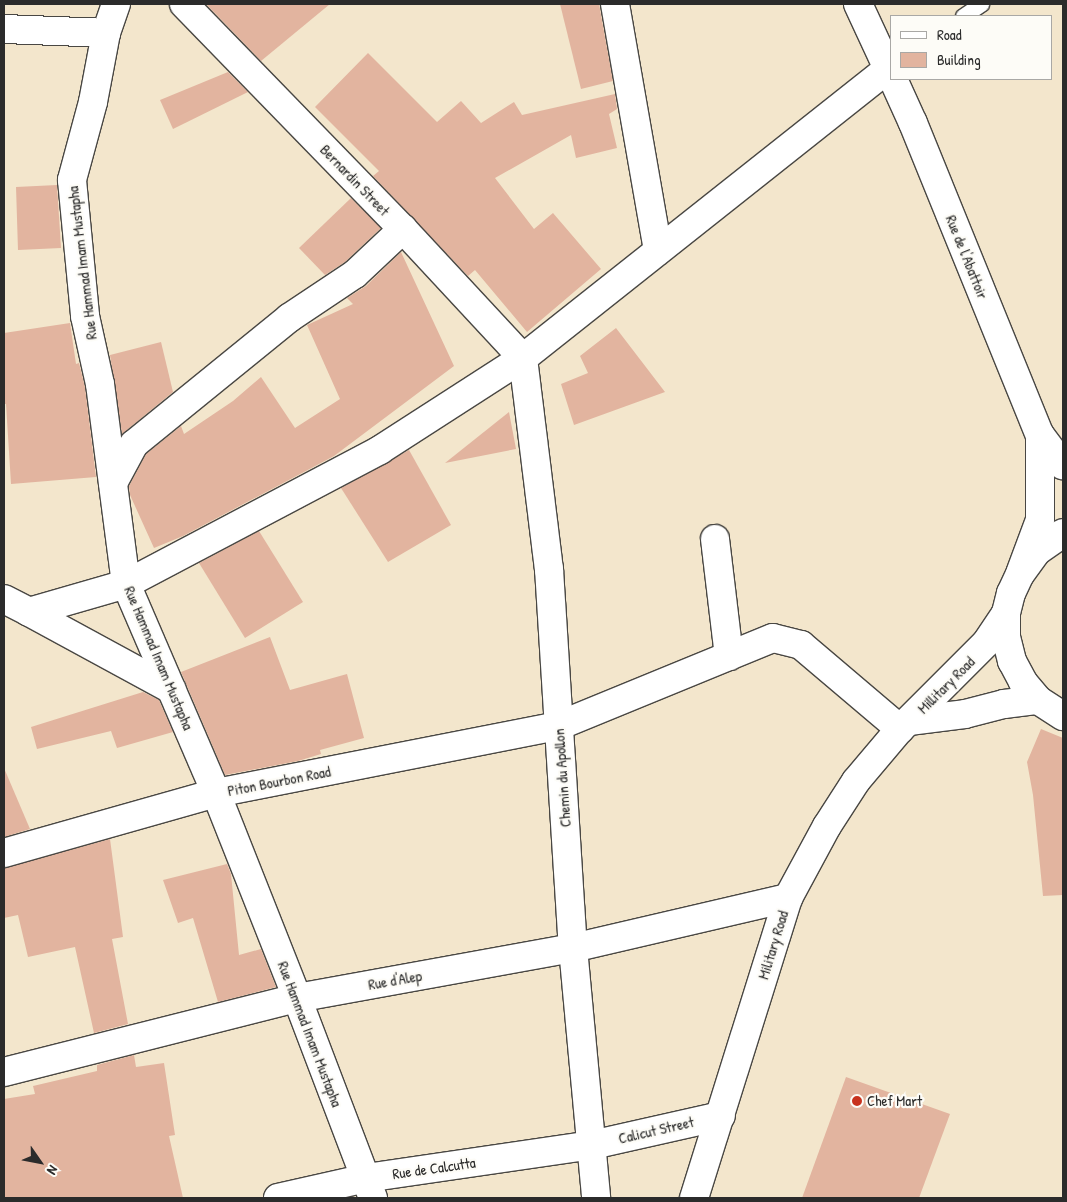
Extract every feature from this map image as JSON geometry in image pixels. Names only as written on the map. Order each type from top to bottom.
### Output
[{"type":"street","name":"Rue Hammad Imam Mustapha","points":[[116,4],[106,33],[93,102],[72,180],[85,316],[100,384],[126,584],[216,793],[369,1188]]},
{"type":"street","name":"Bernardin Street","points":[[184,4],[403,229],[523,358]]},
{"type":"street","points":[[615,4],[658,250]]},
{"type":"street","name":"Rue de l'Abattoir","points":[[858,4],[890,70]]},
{"type":"street","points":[[4,30],[106,33]]},
{"type":"street","points":[[29,612],[126,584],[380,450],[523,358],[658,250],[890,73]]},
{"type":"street","name":"Rue de l'Abattoir","points":[[894,80],[1040,435],[1063,465]]},
{"type":"street","points":[[113,484],[134,444],[288,318],[355,274],[403,229]]},
{"type":"street","name":"Chemin du Apollon","points":[[523,358],[548,569],[573,948],[596,1198]]},
{"type":"street","name":"Rue de l'Abattoir","points":[[1020,574],[1040,520],[1040,435]]},
{"type":"street","points":[[1063,533],[1037,552],[1020,574],[1011,593],[1006,613],[1006,637],[1012,661],[1024,682],[1038,700],[1063,716]]},
{"type":"street","points":[[715,539],[729,656]]},
{"type":"street","points":[[4,599],[171,689]]},
{"type":"street","name":"Millitary Road","points":[[904,725],[986,643],[1006,613]]},
{"type":"street","name":"Piton Bourbon Road","points":[[4,853],[216,793],[558,726],[773,638],[801,645],[904,725]]},
{"type":"street","name":"Millitary Road","points":[[904,725],[965,714],[1004,704],[1038,700]]},
{"type":"street","name":"Military Road","points":[[694,1198],[788,898],[828,826],[856,781],[904,725]]},
{"type":"street","name":"Rue d'Alep","points":[[4,1072],[297,998],[573,948],[788,898]]},
{"type":"street","name":"Calicut Street","points":[[592,1145],[720,1116]]},
{"type":"street","name":"Rue de Calcutta","points":[[278,1198],[369,1188],[592,1145]]},
{"type":"lane","points":[[964,15],[981,4]]},
{"type":"building","points":[[206,4],[330,4],[261,61]]},
{"type":"building","points":[[560,4],[599,4],[613,81],[581,89]]},
{"type":"building","points":[[368,53],[437,122],[461,101],[481,123],[514,102],[522,115],[615,94],[617,109],[609,114],[617,148],[576,158],[571,135],[495,178],[534,229],[553,213],[601,269],[527,332],[475,270],[468,276],[373,176],[379,171],[315,107]]},
{"type":"building","points":[[228,72],[248,92],[173,129],[160,100]]},
{"type":"building","points":[[57,185],[61,248],[18,250],[16,187]]},
{"type":"building","points":[[351,198],[381,228],[345,262],[325,275],[299,248]]},
{"type":"building","points":[[401,252],[454,366],[334,456],[183,536],[154,548],[130,495],[129,486],[146,454],[181,426],[184,434],[233,401],[261,377],[295,428],[340,399],[307,325],[353,304],[347,298],[366,286]]},
{"type":"building","points":[[70,323],[76,364],[79,363],[85,387],[96,477],[11,484],[6,404],[4,404],[4,333]]},
{"type":"building","points":[[616,328],[665,392],[574,425],[561,384],[588,373],[580,356]]},
{"type":"building","points":[[161,342],[173,392],[122,434],[110,355]]},
{"type":"building","points":[[509,412],[516,449],[445,463]]},
{"type":"building","points":[[409,450],[451,525],[388,562],[341,488]]},
{"type":"building","points":[[259,531],[303,602],[245,638],[199,563]]},
{"type":"building","points":[[270,637],[290,690],[347,674],[364,738],[320,750],[321,754],[298,761],[225,775],[181,672]]},
{"type":"building","points":[[143,692],[159,700],[173,732],[117,748],[111,731],[37,749],[31,727]]},
{"type":"building","points":[[1041,729],[1063,738],[1063,895],[1043,896],[1033,795],[1027,762]]},
{"type":"building","points":[[4,768],[30,829],[4,837]]},
{"type":"building","points":[[110,839],[123,937],[112,939],[128,1024],[94,1033],[75,947],[28,957],[18,915],[4,918],[4,868]]},
{"type":"building","points":[[227,864],[231,874],[239,955],[261,949],[276,987],[218,1002],[193,918],[178,923],[163,880]]},
{"type":"building","points":[[134,1055],[136,1067],[164,1063],[175,1135],[169,1136],[183,1198],[4,1198],[4,1099],[35,1094],[33,1086],[97,1071],[97,1065]]},
{"type":"building","points":[[846,1077],[950,1114],[919,1198],[802,1198]]},
{"type":"place","name":"Chef Mart","points":[[857,1101]]}]
